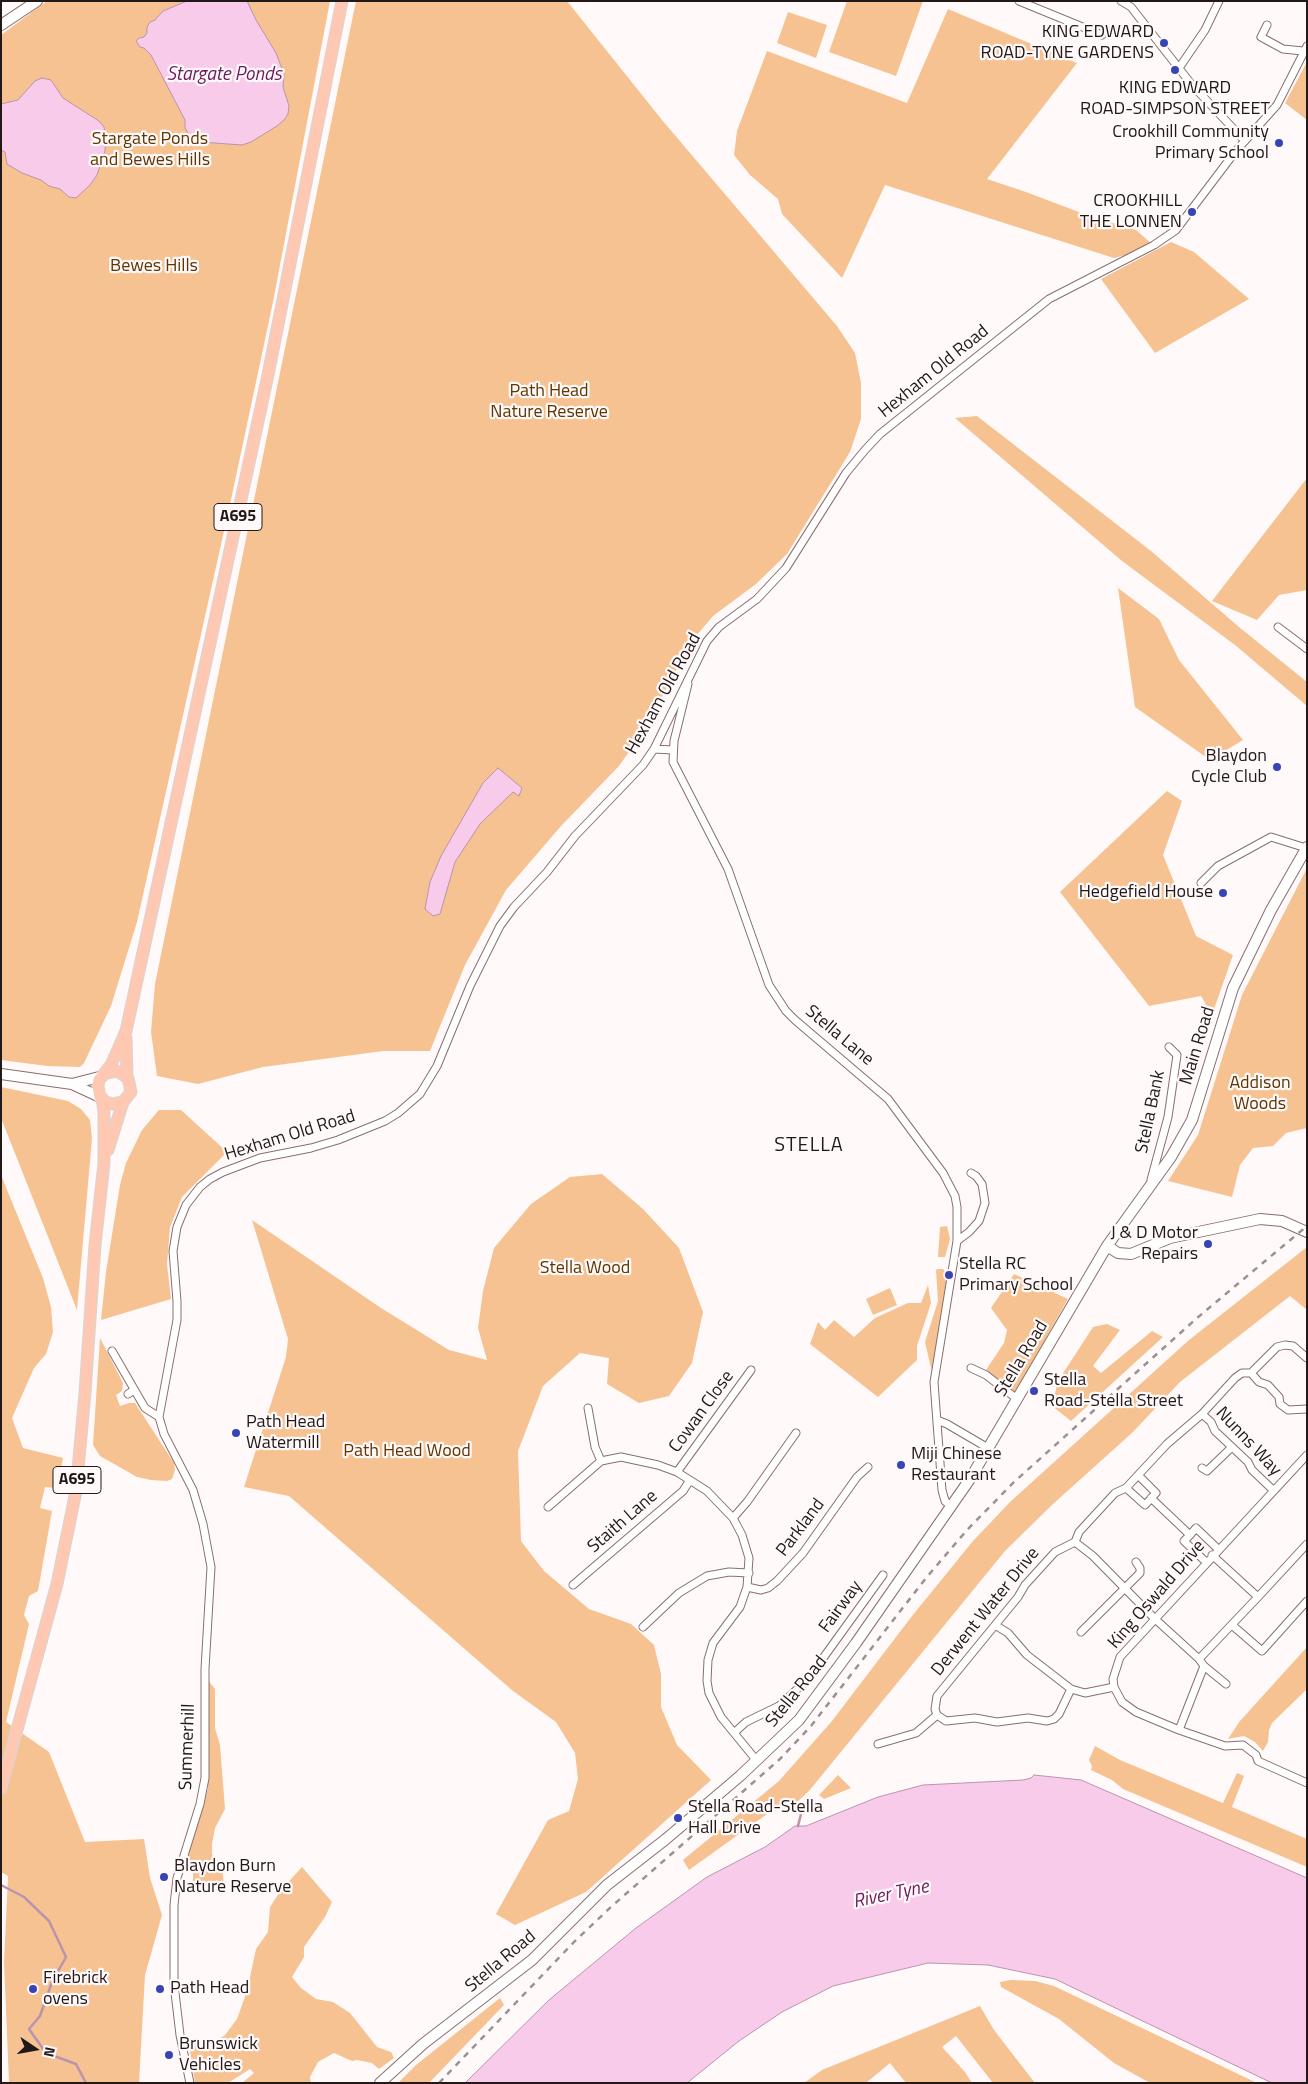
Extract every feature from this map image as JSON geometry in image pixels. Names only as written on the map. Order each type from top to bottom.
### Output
[{"type":"main road","points":[[1,25],[36,1]]},
{"type":"main road","name":"A695","points":[[104,1163],[124,1102],[131,1092],[127,1076],[126,1031],[268,375],[342,1]]},
{"type":"main road","name":"Main Road","points":[[1107,1246],[1171,1157],[1192,1120],[1233,988],[1271,910],[1306,848]]},
{"type":"main road","name":"A695","points":[[1,1788],[57,1584],[76,1490],[86,1393],[95,1245],[104,1163],[104,1112],[98,1086],[126,1031]]},
{"type":"main road","points":[[72,1084],[117,1071],[127,1076]]},
{"type":"main road","points":[[1,1074],[72,1084],[112,1104],[124,1102]]},
{"type":"main road","points":[[1107,1246],[1118,1253],[1131,1254],[1170,1238],[1260,1219],[1282,1222],[1307,1232]]},
{"type":"main road","name":"Stella Road","points":[[380,2083],[422,2044],[532,1960],[608,1885],[666,1839],[757,1761],[799,1720],[952,1507],[1107,1246]]},
{"type":"street","points":[[1019,1],[1102,35]]},
{"type":"street","points":[[1120,1],[1132,4],[1179,68],[1213,110],[1245,141]]},
{"type":"street","points":[[1179,68],[1206,30],[1219,1]]},
{"type":"street","points":[[1267,26],[1261,36],[1283,49],[1305,48]]},
{"type":"street","name":"Hexham Old Road","points":[[159,1417],[177,1320],[173,1263],[175,1237],[186,1205],[192,1197],[210,1179],[222,1172],[260,1158],[311,1148],[338,1140],[385,1121],[412,1102],[427,1084],[437,1066],[474,978],[500,926],[514,907],[547,872],[575,836],[643,765],[654,748],[702,649],[719,627],[757,599],[786,568],[846,473],[865,450],[880,434],[1049,299],[1176,230],[1245,141],[1277,106],[1305,48]]},
{"type":"street","points":[[1278,627],[1307,649]]},
{"type":"street","name":"Stella Lane","points":[[691,673],[673,750],[674,765],[728,869],[769,985],[786,1011],[881,1092],[897,1109],[951,1186],[957,1207],[957,1241],[934,1382],[943,1497],[952,1507]]},
{"type":"street","points":[[654,748],[673,750]]},
{"type":"street","points":[[1201,883],[1218,866],[1271,837],[1306,848]]},
{"type":"street","name":"Stella Bank","points":[[1150,1186],[1168,1117],[1177,1055],[1169,1047]]},
{"type":"street","points":[[957,1241],[975,1226],[984,1209],[984,1190],[979,1179],[971,1173]]},
{"type":"street","name":"Derwent Water Drive","points":[[937,1715],[935,1709],[937,1696],[1018,1597],[1025,1585],[1055,1552],[1075,1542],[1078,1532],[1115,1493],[1126,1488],[1166,1444],[1202,1414],[1235,1378],[1242,1374],[1251,1373],[1277,1348],[1285,1345],[1293,1346],[1307,1358]]},
{"type":"street","points":[[112,1351],[131,1392],[145,1408],[159,1417]]},
{"type":"street","points":[[971,1368],[986,1375],[1017,1399]]},
{"type":"street","name":"Cowan Close","points":[[677,1472],[751,1370]]},
{"type":"street","points":[[1251,1373],[1259,1382],[1268,1385],[1279,1397],[1280,1404],[1288,1410],[1307,1409]]},
{"type":"street","points":[[588,1408],[595,1447],[601,1461]]},
{"type":"street","name":"Nunns Way","points":[[1202,1414],[1211,1422],[1215,1431],[1248,1462],[1252,1470],[1273,1490]]},
{"type":"street","name":"Summerhill","points":[[159,1417],[164,1434],[193,1490],[203,1524],[210,1567],[205,1669],[204,1789],[177,1878],[174,1923],[175,1993],[180,2035],[190,2083]]},
{"type":"street","points":[[937,1420],[988,1448]]},
{"type":"street","points":[[732,1518],[747,1502],[796,1433]]},
{"type":"street","points":[[1202,1468],[1208,1471],[1232,1447]]},
{"type":"street","name":"King Oswald Drive","points":[[1114,1687],[1113,1679],[1120,1657],[1307,1454]]},
{"type":"street","points":[[548,1507],[601,1461],[621,1457],[658,1465],[677,1472],[707,1491],[732,1518],[746,1548],[749,1558],[749,1573],[747,1587],[740,1606],[713,1643],[707,1666],[709,1693],[721,1717],[757,1761]]},
{"type":"street","name":"Parkland","points":[[747,1587],[761,1590],[768,1588],[780,1578],[803,1553],[857,1477],[868,1467]]},
{"type":"street","points":[[1126,1488],[1144,1505],[1156,1493],[1138,1476]]},
{"type":"street","name":"Staith Lane","points":[[573,1586],[683,1491],[690,1480]]},
{"type":"street","points":[[1151,1498],[1190,1535]]},
{"type":"street","points":[[1206,1562],[1184,1541],[1196,1528],[1218,1549]]},
{"type":"street","points":[[1075,1542],[1094,1556],[1154,1618],[1199,1659],[1204,1666],[1226,1684]]},
{"type":"street","points":[[1199,1659],[1307,1544]]},
{"type":"street","points":[[1212,1555],[1258,1597]]},
{"type":"street","points":[[1081,1632],[1140,1573],[1140,1568],[1136,1562]]},
{"type":"street","points":[[643,1627],[679,1593],[707,1576],[729,1572],[749,1573]]},
{"type":"street","name":"Fairway","points":[[734,1733],[746,1722],[779,1706],[808,1679],[883,1574]]},
{"type":"street","points":[[1232,1625],[1262,1651],[1307,1601]]},
{"type":"street","points":[[995,1625],[1008,1633],[1026,1655],[1071,1689],[1085,1692],[1114,1687],[1122,1702],[1136,1712],[1225,1746],[1243,1746],[1256,1755],[1258,1761],[1307,1783]]},
{"type":"street","points":[[1179,1730],[1204,1666]]},
{"type":"street","points":[[878,1744],[916,1733],[937,1715],[946,1721],[975,1718],[997,1722],[1028,1718],[1047,1721],[1054,1719],[1059,1714],[1071,1689]]},
{"type":"green space","name":"Stargate Ponds and Bewes Hills","points":[[47,1],[330,1],[273,302],[137,922],[111,1006],[84,1063],[80,1067],[47,1066],[1,1060],[1,35]]},
{"type":"green space","name":"Path Head Nature Reserve","points":[[356,1],[567,1],[662,120],[837,326],[855,353],[861,383],[861,419],[850,452],[787,554],[756,584],[713,616],[691,642],[645,729],[619,766],[561,826],[506,890],[465,965],[430,1051],[383,1051],[263,1067],[198,1084],[157,1076],[151,1032],[155,984]]},
{"type":"green space","points":[[847,1],[923,1],[896,76],[829,52]]},
{"type":"green space","points":[[948,9],[1077,63],[987,179],[1092,217],[1136,230],[1152,244],[1134,253],[1114,258],[885,185],[842,278],[782,214],[778,199],[750,175],[734,155],[737,131],[767,51],[907,103]]},
{"type":"green space","points":[[788,12],[827,25],[816,58],[777,43]]},
{"type":"green space","points":[[1307,62],[1307,120],[1285,103]]},
{"type":"green space","points":[[1171,242],[1194,252],[1249,299],[1155,353],[1101,279]]},
{"type":"green space","points":[[977,416],[1151,551],[1239,627],[1307,682],[1307,706],[1235,645],[1122,561],[955,418]]},
{"type":"green space","points":[[1307,478],[1307,590],[1279,595],[1257,620],[1212,601]]},
{"type":"green space","points":[[1118,588],[1159,619],[1179,660],[1243,740],[1210,760],[1135,707]]},
{"type":"green space","points":[[1167,791],[1182,801],[1163,855],[1196,936],[1233,955],[1212,1015],[1201,996],[1149,1006],[1060,892]]},
{"type":"green space","name":"Addison Woods","points":[[1307,868],[1307,1128],[1286,1133],[1273,1146],[1253,1148],[1240,1165],[1232,1197],[1168,1181],[1198,1135],[1242,995]]},
{"type":"green space","points":[[1,1087],[68,1101],[81,1109],[90,1120],[92,1138],[77,1310],[1,1118]]},
{"type":"green space","points":[[159,1110],[181,1110],[227,1152],[182,1197],[170,1227],[167,1264],[171,1299],[101,1320],[106,1272],[120,1185],[126,1163],[142,1130]]},
{"type":"green space","name":"Path Head Wood","points":[[602,1174],[643,1209],[679,1248],[703,1312],[692,1363],[669,1396],[639,1403],[607,1384],[609,1358],[580,1353],[543,1386],[518,1451],[521,1541],[544,1571],[589,1609],[631,1624],[654,1645],[661,1674],[661,1707],[677,1745],[711,1780],[586,1892],[515,1925],[496,1914],[548,1820],[569,1811],[578,1779],[575,1753],[556,1722],[513,1691],[289,1496],[244,1487],[286,1357],[288,1339],[252,1220],[381,1308],[449,1350],[487,1360],[478,1328],[483,1291],[494,1248],[531,1204],[570,1177]]},
{"type":"green space","points":[[1,1175],[43,1278],[51,1307],[53,1332],[46,1354],[34,1368],[12,1418],[23,1448],[63,1458],[57,1488],[45,1487],[40,1508],[52,1511],[38,1591],[29,1596],[24,1615],[29,1624],[6,1722],[49,1752],[85,1842],[144,1839],[150,1878],[162,1915],[145,1975],[139,2083],[9,2083],[4,1962],[8,1876],[1,1872]]},
{"type":"green space","points":[[947,1226],[950,1239],[945,1257],[938,1257],[940,1227]]},
{"type":"green space","points":[[1307,1247],[1307,1310],[1290,1296],[1180,1382],[1133,1432],[1053,1504],[1005,1551],[809,1791],[796,1803],[767,1814],[689,1870],[683,1860],[779,1781],[832,1721],[912,1616],[973,1541],[1010,1502],[1189,1340]]},
{"type":"green space","points":[[943,1269],[949,1276],[933,1371],[925,1342],[938,1301],[936,1270]]},
{"type":"green space","points":[[1014,1274],[1068,1299],[1015,1393],[986,1370],[1004,1343],[1007,1330],[991,1308]]},
{"type":"green space","points":[[928,1285],[931,1303],[917,1346],[917,1360],[878,1397],[810,1344],[818,1322],[825,1330],[834,1320],[854,1337],[875,1318],[908,1303],[921,1303]]},
{"type":"green space","points":[[890,1288],[897,1305],[873,1315],[866,1299]]},
{"type":"green space","points":[[1107,1324],[1120,1330],[1093,1366],[1101,1373],[1152,1331],[1163,1337],[1071,1421],[1052,1406],[1058,1381],[1093,1327]]},
{"type":"green space","points":[[100,1338],[123,1383],[122,1391],[116,1395],[120,1406],[135,1403],[174,1463],[175,1470],[172,1479],[167,1481],[137,1477],[100,1456],[93,1445]]},
{"type":"green space","points":[[1307,1647],[1307,1689],[1272,1723],[1268,1742],[1263,1751],[1255,1742],[1244,1736],[1228,1739],[1240,1721]]},
{"type":"green space","points":[[208,1680],[215,1689],[215,1728],[220,1745],[225,1809],[215,1828],[212,1855],[222,1865],[224,1886],[193,1885],[193,1869],[184,1869],[208,1788]]},
{"type":"green space","points":[[1095,1746],[1120,1760],[1223,1803],[1237,1773],[1244,1776],[1232,1807],[1307,1839],[1307,1867],[1123,1789],[1112,1780],[1091,1770],[1092,1766],[1089,1760]]},
{"type":"green space","points":[[838,1775],[851,1788],[824,1799],[819,1795]]},
{"type":"green space","points":[[302,1867],[332,1902],[325,1917],[304,1947],[304,1957],[292,1977],[301,1988],[316,1999],[333,2002],[350,2013],[377,2047],[391,2052],[394,2058],[379,2069],[372,2063],[352,2061],[334,2053],[318,2062],[310,2077],[311,2083],[242,2083],[254,2073],[250,2069],[228,2083],[195,2083],[189,2044],[216,2041],[225,2035],[237,2019],[247,1991],[256,1949],[268,1932],[270,1907],[281,1890]]},
{"type":"green space","points":[[1011,1980],[1035,1981],[1054,1986],[1257,2083],[1150,2083],[1114,2063],[1059,2019],[1001,1987],[1000,1982]]},
{"type":"green space","points":[[500,1998],[504,2005],[429,2083],[398,2083],[416,2065]]},
{"type":"green space","points":[[980,2006],[994,2030],[1035,2083],[993,2083],[956,2036],[942,2047],[965,2072],[972,2083],[906,2083],[890,2063],[866,2083],[804,2083],[822,2070]]},
{"type":"water","name":"Stargate Ponds","points":[[187,1],[247,1],[276,53],[284,74],[283,87],[289,106],[288,114],[277,126],[251,142],[242,145],[201,142],[191,138],[185,128],[185,120],[151,55],[144,48],[140,47],[136,41],[144,37],[150,22],[155,20],[163,11]]},
{"type":"water","points":[[42,78],[51,80],[63,98],[99,121],[104,127],[106,138],[105,151],[97,175],[90,185],[76,198],[69,197],[60,189],[49,186],[41,180],[22,173],[7,164],[5,152],[1,150],[1,104],[18,100],[35,81]]},
{"type":"water","points":[[498,768],[522,788],[519,796],[513,792],[480,824],[455,862],[440,914],[433,916],[425,909],[430,882],[441,856],[483,783]]},
{"type":"water","name":"River Tyne","points":[[1034,1775],[1081,1780],[1307,1878],[1307,2083],[1272,2083],[1055,1979],[988,1965],[928,1963],[833,1986],[782,2012],[739,2041],[687,2083],[465,2083],[549,2000],[636,1928],[707,1877],[765,1847],[795,1826],[806,1826],[878,1797],[923,1785],[1023,1780]]},
{"type":"waterway","points":[[798,1826],[801,1814]]},
{"type":"waterway","points":[[1,1885],[24,1897],[49,1921],[66,1957],[52,1982],[40,2016],[29,2029],[46,2053],[76,2064],[86,2083]]},
{"type":"railway","points":[[439,2083],[575,1941],[612,1906],[780,1759],[811,1726],[926,1578],[967,1530],[1014,1482],[1197,1318],[1307,1226]]},
{"type":"place","name":"KING EDWARD ROAD-TYNE GARDENS","points":[[1164,43]]},
{"type":"place","name":"KING EDWARD ROAD-SIMPSON STREET","points":[[1175,70]]},
{"type":"place","name":"Crookhill Community Primary School","points":[[1279,143]]},
{"type":"place","name":"CROOKHILL THE LONNEN","points":[[1192,212]]},
{"type":"place","name":"Blaydon Cycle Club","points":[[1277,767]]},
{"type":"place","name":"Hedgefield House","points":[[1223,893]]},
{"type":"place","name":"J & D Motor Repairs","points":[[1208,1244]]},
{"type":"place","name":"Stella RC Primary School","points":[[949,1275]]},
{"type":"place","name":"Stella Road-Stella Street","points":[[1034,1391]]},
{"type":"place","name":"Path Head Watermill","points":[[236,1433]]},
{"type":"place","name":"Miji Chinese Restaurant","points":[[901,1465]]},
{"type":"place","name":"Stella Road-Stella Hall Drive","points":[[678,1818]]},
{"type":"place","name":"Blaydon Burn Nature Reserve","points":[[164,1877]]},
{"type":"place","name":"Firebrick ovens","points":[[33,1989]]},
{"type":"place","name":"Path Head","points":[[160,1989]]},
{"type":"place","name":"Brunswick Vehicles","points":[[169,2055]]},
{"type":"district","name":"STELLA","points":[[809,1146]]},
{"type":"park label","name":"Bewes Hills","points":[[154,267]]},
{"type":"park label","name":"Stella Wood","points":[[585,1269]]}]
